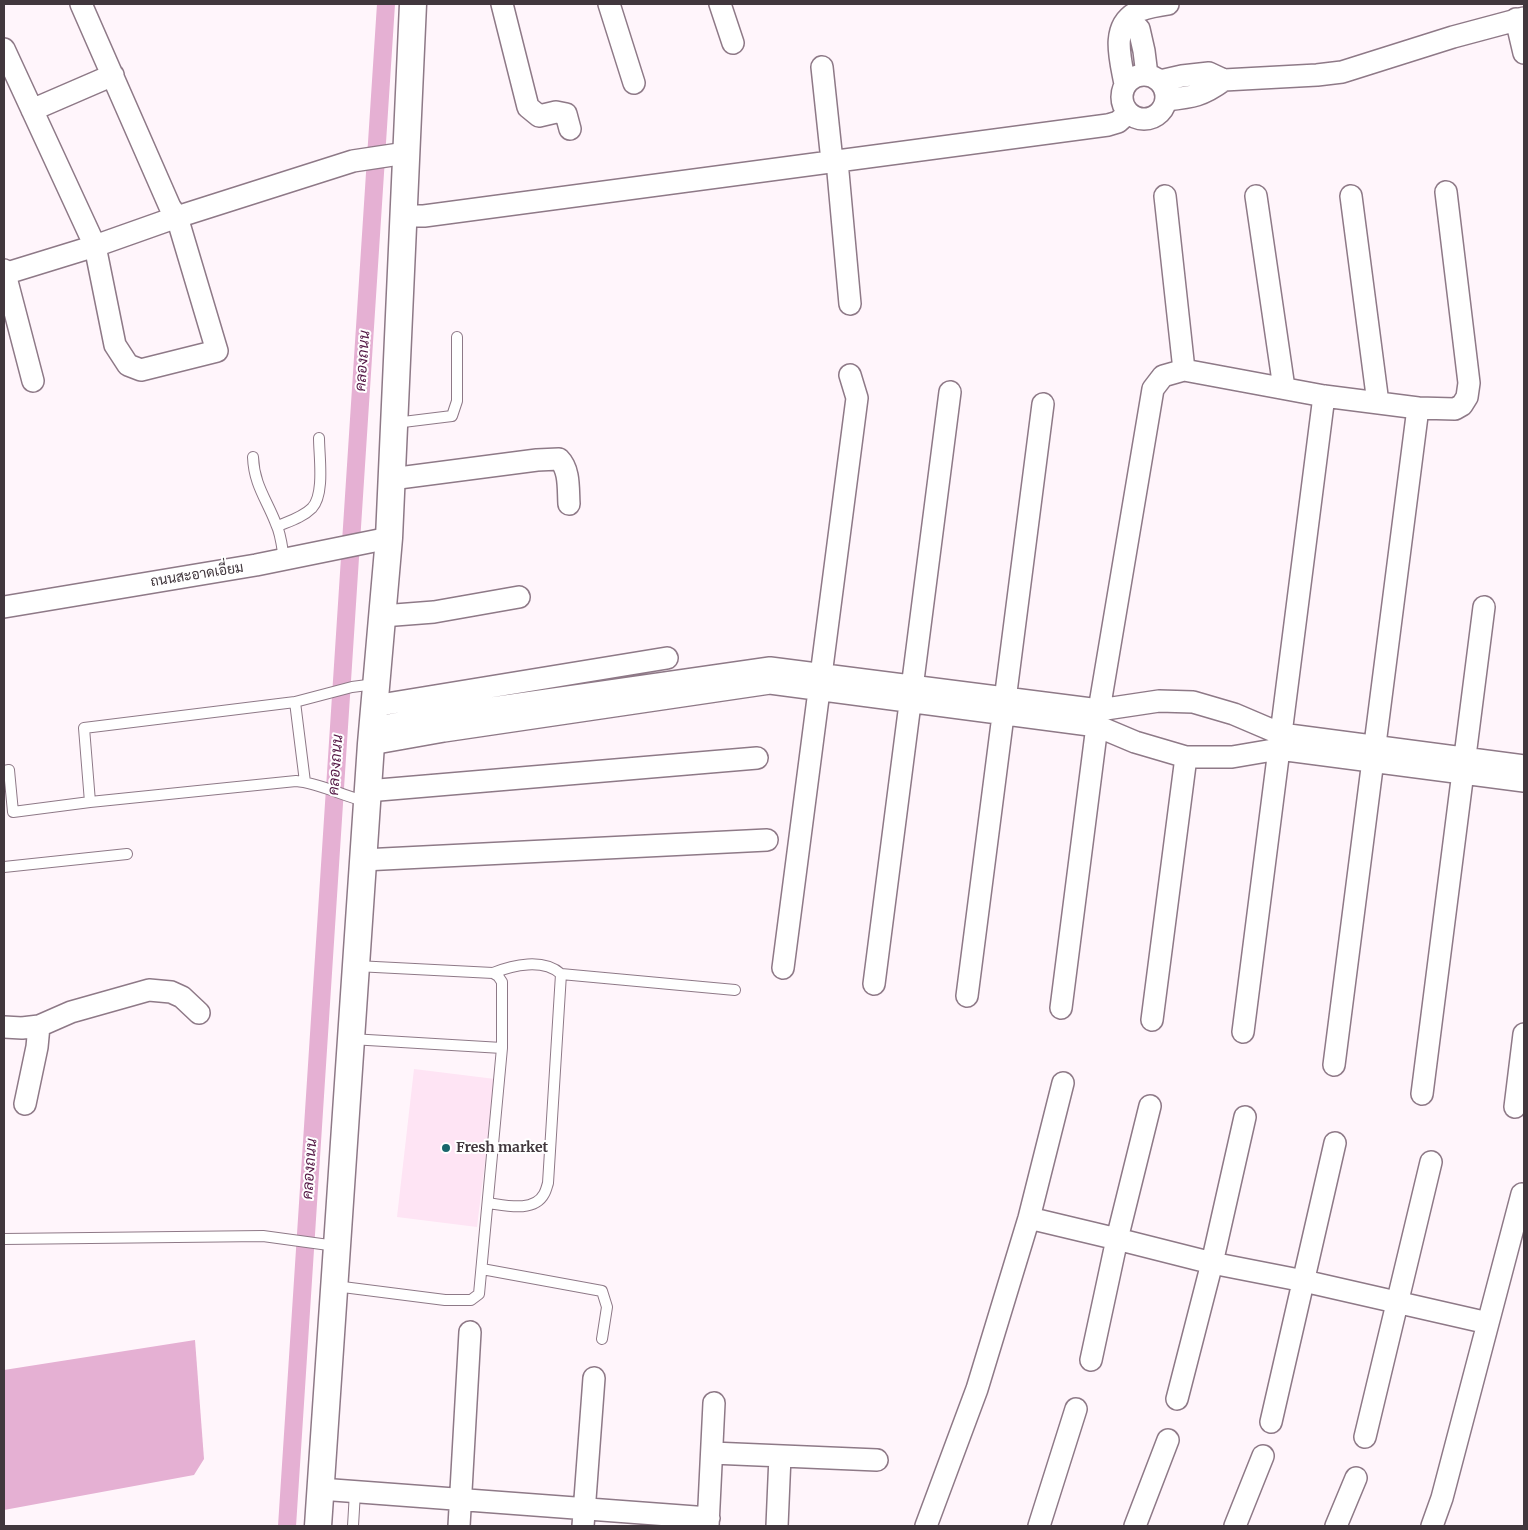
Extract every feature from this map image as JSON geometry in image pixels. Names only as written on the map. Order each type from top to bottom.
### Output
[{"type":"street","points":[[4,49],[95,246],[115,345],[128,365],[141,370],[217,351],[176,217],[81,4]]},
{"type":"street","points":[[318,1526],[334,1285],[329,1245],[350,1039],[363,860],[361,796],[369,710],[382,616],[379,540],[391,479],[404,216],[399,154],[413,4]]},
{"type":"street","points":[[502,4],[528,107],[539,116],[556,112],[566,114],[570,129]]},
{"type":"street","points":[[609,4],[634,83]]},
{"type":"street","points":[[720,4],[733,43]]},
{"type":"street","points":[[1128,18],[1139,28],[1144,51],[1158,85],[1163,110],[1156,116],[1146,120],[1136,118],[1128,113],[1123,104],[1122,94],[1125,84],[1119,32],[1128,18],[1135,12],[1168,4]]},
{"type":"street","points":[[1125,84],[1131,78],[1139,75],[1158,85],[1182,76],[1209,73],[1224,80],[1342,72],[1520,18],[1524,53]]},
{"type":"street","points":[[822,67],[835,161],[850,304]]},
{"type":"street","points":[[32,110],[113,75]]},
{"type":"street","points":[[404,216],[424,216],[1108,124],[1118,122],[1128,113]]},
{"type":"street","points":[[34,381],[4,273],[95,246],[176,217],[353,161],[399,154]]},
{"type":"street","points":[[1060,1008],[1098,718],[1153,389],[1163,376],[1184,370],[1324,396],[1378,403],[1418,408],[1455,409],[1462,405],[1469,384],[1446,192]]},
{"type":"street","points":[[1165,196],[1184,370]]},
{"type":"street","points":[[1256,196],[1284,388]]},
{"type":"street","points":[[1351,196],[1378,403]]},
{"type":"street","points":[[783,968],[857,398],[850,376]]},
{"type":"street","points":[[874,984],[950,392]]},
{"type":"street","points":[[1243,1032],[1324,396]]},
{"type":"street","points":[[968,996],[1043,404]]},
{"type":"street","points":[[1334,1065],[1418,408]]},
{"type":"street","points":[[391,479],[536,460],[559,459],[563,463],[568,477],[569,504]]},
{"type":"street","name":"ถนนสะอาดเอี่ยม","points":[[4,607],[256,565],[379,540]]},
{"type":"street","points":[[382,616],[434,612],[519,597]]},
{"type":"street","points":[[1422,1094],[1484,607]]},
{"type":"street","points":[[369,710],[667,658]]},
{"type":"street","points":[[369,710],[443,715],[723,682],[820,682],[1098,718],[1159,701],[1193,702],[1234,714],[1280,742],[1464,766],[1524,781]]},
{"type":"street","points":[[1098,718],[1135,742],[1186,757],[1232,757],[1280,742]]},
{"type":"street","points":[[1152,1020],[1186,757]]},
{"type":"street","points":[[361,796],[758,758]]},
{"type":"street","points":[[1464,766],[1524,766]]},
{"type":"street","points":[[363,860],[766,840]]},
{"type":"street","points":[[4,1027],[22,1028],[39,1026],[71,1012],[149,990],[171,992],[182,997],[199,1013]]},
{"type":"street","points":[[25,1104],[37,1047],[39,1026]]},
{"type":"street","points":[[1515,1107],[1524,1034]]},
{"type":"street","points":[[926,1526],[977,1389],[1029,1218],[1063,1083]]},
{"type":"street","points":[[1091,1360],[1117,1239],[1150,1106]]},
{"type":"street","points":[[1177,1398],[1212,1263],[1245,1117]]},
{"type":"street","points":[[1271,1422],[1335,1143]]},
{"type":"street","points":[[1365,1437],[1431,1162]]},
{"type":"street","points":[[1432,1526],[1442,1498],[1522,1194]]},
{"type":"street","points":[[1029,1218],[1212,1263],[1304,1281],[1488,1323]]},
{"type":"street","points":[[459,1526],[470,1332]]},
{"type":"street","points":[[584,1517],[594,1378]]},
{"type":"street","points":[[320,1489],[460,1500],[584,1517],[708,1522],[714,1403]]},
{"type":"street","points":[[1039,1526],[1076,1409]]},
{"type":"street","points":[[1135,1526],[1168,1440]]},
{"type":"street","points":[[712,1453],[877,1460]]},
{"type":"street","points":[[777,1526],[780,1456]]},
{"type":"street","points":[[1235,1526],[1263,1456]]},
{"type":"street","points":[[1336,1526],[1356,1478]]},
{"type":"lane","points":[[394,423],[452,416],[457,401],[457,338]]},
{"type":"lane","points":[[278,526],[300,517],[314,506],[320,491],[319,438]]},
{"type":"lane","points":[[254,457],[257,484],[293,557]]},
{"type":"lane","points":[[90,802],[84,728],[295,702],[322,695],[369,710]]},
{"type":"lane","points":[[295,702],[305,782]]},
{"type":"lane","points":[[4,771],[9,770],[13,812],[90,802],[296,781],[361,796]]},
{"type":"lane","points":[[4,866],[127,854]]},
{"type":"lane","points":[[355,966],[492,973],[511,966],[542,965],[554,967],[561,974],[735,990]]},
{"type":"lane","points":[[334,1285],[445,1300],[471,1300],[479,1294],[502,1048],[502,982],[498,976],[492,973]]},
{"type":"lane","points":[[488,1204],[521,1207],[534,1203],[544,1194],[548,1183],[561,974]]},
{"type":"lane","points":[[350,1039],[502,1048]]},
{"type":"lane","points":[[4,1239],[263,1236],[329,1245]]},
{"type":"lane","points":[[482,1269],[602,1291],[606,1306],[602,1339]]},
{"type":"lane","points":[[353,1526],[355,1492]]},
{"type":"shaded area","name":"Fresh market","points":[[414,1069],[495,1079],[477,1227],[397,1217]]},
{"type":"shaded area","points":[[195,1340],[204,1459],[194,1475],[4,1510],[4,1370]]},
{"type":"waterway","name":"คลองถนน","points":[[287,1526],[386,4]]},
{"type":"place","name":"Fresh market","points":[[446,1148]]}]
